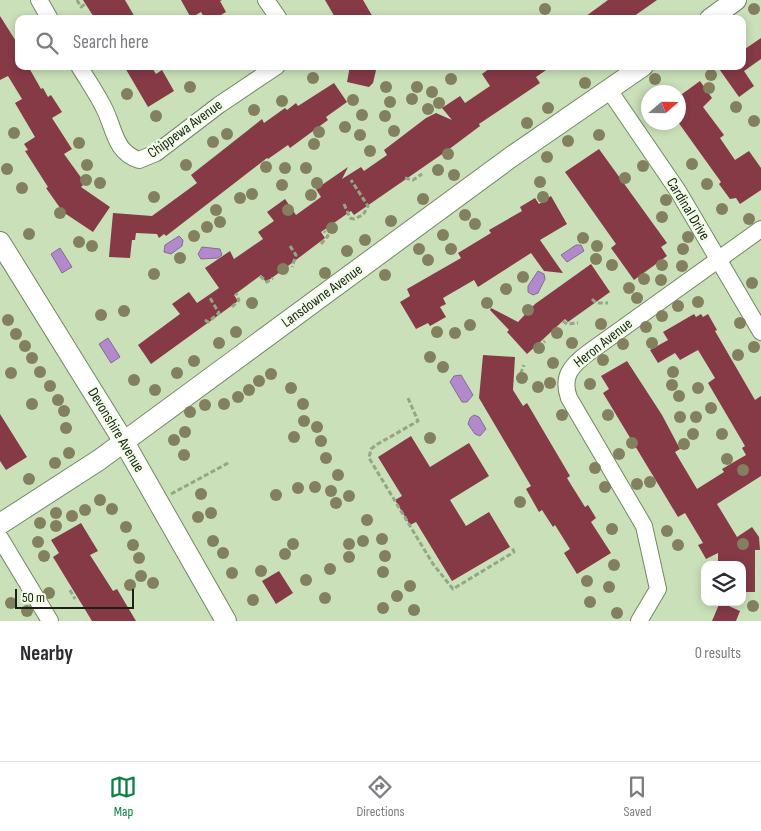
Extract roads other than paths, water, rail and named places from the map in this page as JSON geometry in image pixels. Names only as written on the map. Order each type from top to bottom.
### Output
[{"type":"main road","points":[[715,15],[736,0]]},
{"type":"main road","name":"Lansdowne Avenue","points":[[0,524],[124,442],[524,148],[637,70]]},
{"type":"main road","name":"Devonshire Avenue","points":[[0,242],[124,442],[226,621]]},
{"type":"street","points":[[39,0],[48,15]]},
{"type":"street","points":[[266,0],[276,15]]},
{"type":"street","name":"Chippewa Avenue","points":[[81,70],[106,111],[121,149],[129,157],[139,160],[156,153],[219,105],[271,70]]},
{"type":"street","name":"Cardinal Drive","points":[[609,90],[678,190],[761,332]]},
{"type":"street","name":"Heron Avenue","points":[[639,621],[658,589],[644,526],[568,398],[566,383],[568,372],[582,357],[761,229]]},
{"type":"street","points":[[0,538],[50,621]]}]
